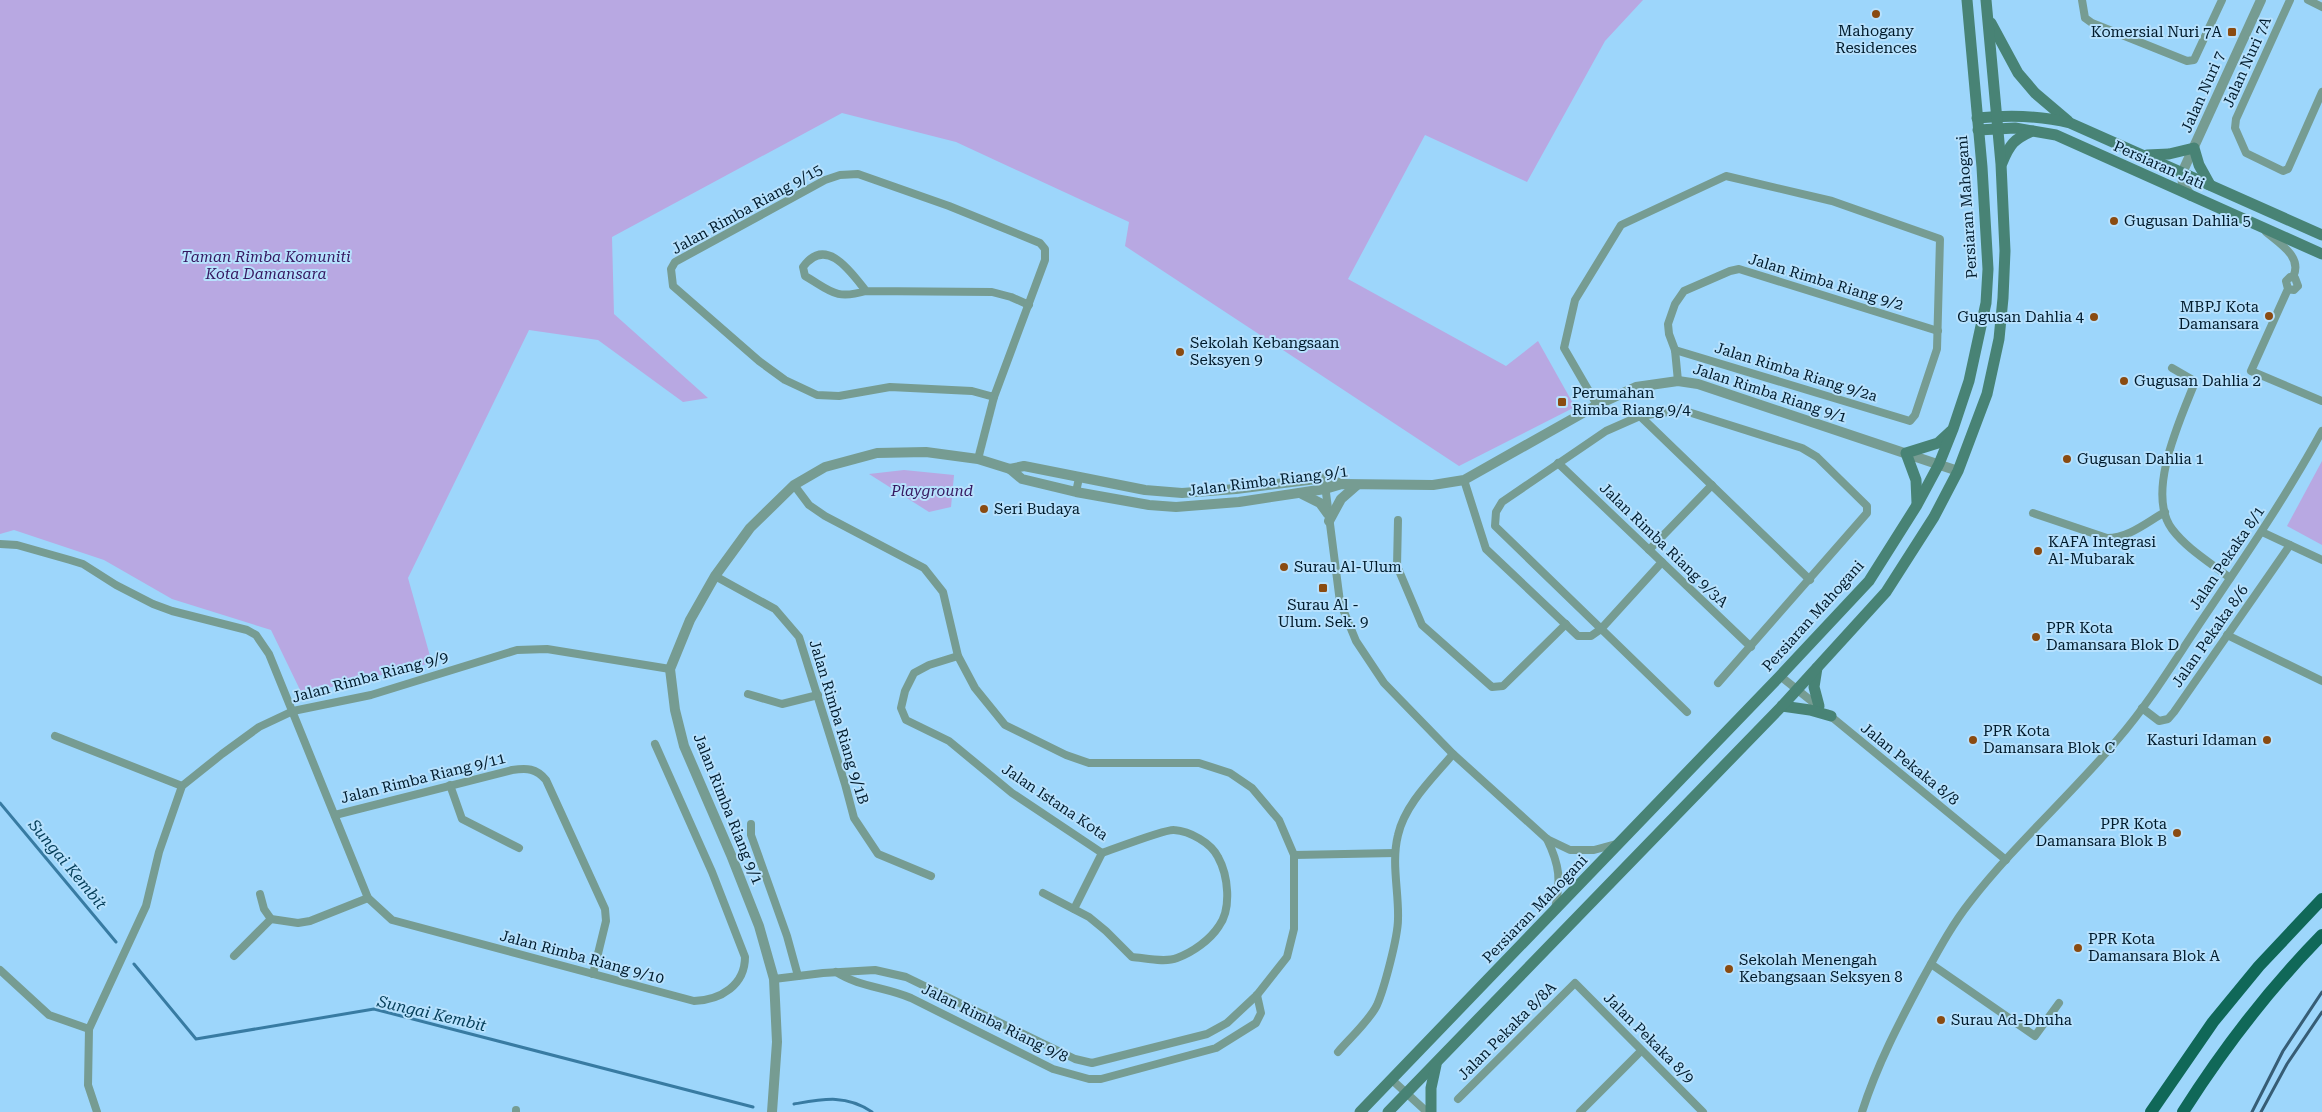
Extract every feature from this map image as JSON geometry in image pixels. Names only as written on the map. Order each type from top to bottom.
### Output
[{"type":"highway","points":[[2151,1112],[2212,1022],[2259,966],[2322,898]]},
{"type":"highway","points":[[2183,1112],[2213,1064],[2289,969],[2322,935]]},
{"type":"main road","name":"Persiaran Mahogani","points":[[1360,1112],[1620,843],[1869,581],[1917,505],[1939,464],[1953,429],[1971,372],[1986,303],[1988,269],[1967,0]]},
{"type":"main road","points":[[1388,1112],[1782,706],[1886,592],[1934,517],[1958,471],[1987,394],[1999,339],[2005,268],[2001,164],[1986,0]]},
{"type":"main road","points":[[1988,17],[2018,73],[2035,93],[2070,123]]},
{"type":"main road","name":"Persiaran Jati","points":[[1977,118],[2014,115],[2051,118],[2070,123],[2322,235]]},
{"type":"main road","name":"Persiaran Jati","points":[[1978,130],[2034,130],[2056,135],[2322,254]]},
{"type":"main road","points":[[2001,164],[2011,144],[2017,138],[2034,130]]},
{"type":"main road","points":[[2142,155],[2169,154],[2194,148],[2199,165],[2210,185]]},
{"type":"main road","points":[[1917,505],[1916,480],[1906,453],[1938,443],[1953,429]]},
{"type":"main road","points":[[1818,666],[1814,687],[1819,706]]},
{"type":"main road","points":[[1782,706],[1810,710],[1830,716]]},
{"type":"main road","points":[[1431,1112],[1432,1075],[1438,1061]]},
{"type":"street","points":[[2082,0],[2085,18],[2092,23],[2187,62],[2194,60],[2222,0]]},
{"type":"street","name":"Jalan Nuri 7","points":[[2182,173],[2261,0]]},
{"type":"street","name":"Jalan Nuri 7A","points":[[2290,0],[2236,119],[2235,128],[2246,154],[2283,171],[2288,170],[2322,92]]},
{"type":"street","points":[[2308,0],[2322,7]]},
{"type":"street","points":[[2182,173],[2183,185],[2191,196]]},
{"type":"street","name":"Jalan Rimba Riang 9/15","points":[[978,459],[994,397],[1045,260],[1045,249],[1040,243],[949,206],[858,174],[840,175],[825,180],[675,262],[670,269],[673,286],[759,361],[785,380],[817,395],[839,396],[890,387],[972,391],[994,397]]},
{"type":"street","points":[[1597,405],[1564,348],[1575,300],[1621,225],[1726,176],[1832,201],[1940,239],[1938,331]]},
{"type":"street","points":[[2259,226],[2292,254],[2297,266],[2293,277],[2288,278],[2285,282],[2288,289],[2252,371],[2322,401]]},
{"type":"street","points":[[866,291],[843,262],[838,259],[828,256],[817,256],[808,260],[803,268],[805,276],[838,296],[848,296],[866,291],[992,292],[1011,297],[1029,305]]},
{"type":"street","name":"Jalan Rimba Riang 9/2","points":[[1678,381],[1675,350],[1668,334],[1668,324],[1675,304],[1684,290],[1739,269],[1938,331]]},
{"type":"street","name":"Jalan Rimba Riang 9/2a","points":[[1675,350],[1910,421],[1915,415],[1937,349],[1938,331]]},
{"type":"street","points":[[2172,368],[2191,379],[2193,387],[2167,452],[2164,481],[2165,512],[2171,528],[2187,544],[2230,578]]},
{"type":"street","name":"Jalan Rimba Riang 9/1","points":[[772,1112],[777,1042],[774,979],[759,926],[735,864],[684,746],[675,710],[670,669],[690,620],[715,576],[750,528],[794,485],[825,467],[877,453],[926,452],[978,459],[1010,468],[1022,478],[1076,492],[1149,505],[1183,507],[1239,502],[1298,493],[1325,484],[1433,485],[1464,480],[1597,405],[1636,387],[1678,381],[1698,384],[1958,471]]},
{"type":"street","points":[[1687,712],[1495,526],[1496,512],[1502,502],[1606,431],[1640,416],[1682,410],[1802,448],[1816,457],[1867,506],[1867,513],[1718,683]]},
{"type":"street","points":[[1640,416],[1810,580]]},
{"type":"street","name":"Jalan Pekaka 8/1","points":[[1862,1112],[1873,1079],[1886,1051],[1952,927],[1971,901],[2006,860],[2119,738],[2142,708],[2262,532],[2296,478],[2322,431]]},
{"type":"street","name":"Jalan Rimba Riang 9/3A","points":[[1558,463],[1751,647]]},
{"type":"street","points":[[1010,468],[1024,466],[1145,490],[1182,493],[1325,484],[1337,588],[1344,614],[1356,640],[1384,683],[1453,754],[1547,839],[1570,850],[1583,851],[1620,843]]},
{"type":"street","points":[[1076,492],[1079,478]]},
{"type":"street","points":[[1464,480],[1486,550],[1578,636],[1591,636],[1601,629],[1662,562]]},
{"type":"street","name":"Jalan Rimba Riang 9/8","points":[[774,979],[875,970],[906,977],[1075,1059],[1092,1063],[1207,1034],[1228,1023],[1257,995],[1287,957],[1294,929],[1294,855],[1279,820],[1252,788],[1230,773],[1199,763],[1089,763],[1066,756],[1005,725],[975,688],[958,656],[943,592],[924,568],[825,516],[809,505],[794,485]]},
{"type":"street","points":[[1329,518],[1341,499],[1357,485]]},
{"type":"street","points":[[1650,550],[1712,486]]},
{"type":"street","points":[[1298,493],[1312,498],[1329,518]]},
{"type":"street","points":[[2033,513],[2107,538],[2116,538],[2127,534],[2165,512]]},
{"type":"street","points":[[1398,520],[1397,566],[1422,625],[1492,687],[1503,686],[1566,624]]},
{"type":"street","points":[[2262,532],[2322,560]]},
{"type":"street","name":"Jalan Rimba Riang 9/10","points":[[0,544],[17,545],[83,564],[153,604],[172,611],[247,630],[256,635],[268,654],[293,711],[368,898],[392,920],[694,1001],[706,1000],[717,997],[737,984],[745,967],[745,957],[712,872],[655,744]]},
{"type":"street","name":"Jalan Pekaka 8/6","points":[[2142,708],[2159,721],[2168,718],[2290,544]]},
{"type":"street","name":"Jalan Rimba Riang 9/1B","points":[[715,576],[775,609],[799,637],[854,818],[878,854],[931,876]]},
{"type":"street","points":[[2227,635],[2322,681]]},
{"type":"street","name":"Jalan Rimba Riang 9/9","points":[[182,786],[259,727],[293,711],[370,695],[517,650],[547,649],[670,669]]},
{"type":"street","name":"Jalan Istana Kota","points":[[958,656],[929,664],[914,673],[901,708],[906,720],[949,741],[1012,794],[1102,853],[1173,830],[1199,838],[1218,856],[1225,876],[1228,903],[1220,926],[1197,948],[1175,959],[1132,957],[1089,917],[1043,892]]},
{"type":"street","name":"Jalan Pekaka 8/8","points":[[1780,676],[2006,860]]},
{"type":"street","points":[[748,694],[782,704],[818,695]]},
{"type":"street","points":[[55,736],[182,786],[159,852],[146,906],[89,1029],[88,1086],[97,1112]]},
{"type":"street","points":[[1338,1052],[1377,1005],[1397,935],[1395,853],[1398,834],[1407,813],[1420,793],[1453,754]]},
{"type":"street","name":"Jalan Rimba Riang 9/11","points":[[335,815],[512,770],[527,768],[541,773],[546,780],[605,909],[606,921],[593,974]]},
{"type":"street","points":[[450,785],[462,819],[519,848]]},
{"type":"street","points":[[751,824],[751,835],[787,936],[798,976]]},
{"type":"street","points":[[1547,839],[1559,873],[1559,887],[1555,910]]},
{"type":"street","points":[[1074,909],[1102,853]]},
{"type":"street","points":[[1294,855],[1395,853]]},
{"type":"street","points":[[260,894],[264,909],[271,918],[298,923],[310,921],[368,898]]},
{"type":"street","points":[[234,956],[271,918]]},
{"type":"street","points":[[1931,964],[2036,1036],[2058,1003]]},
{"type":"street","points":[[0,970],[49,1015],[89,1029]]},
{"type":"street","name":"Jalan Rimba Riang 9/8","points":[[836,972],[850,981],[898,992],[1053,1069],[1089,1079],[1101,1079],[1216,1048],[1256,1023],[1261,1013],[1257,995]]},
{"type":"street","name":"Jalan Pekaka 8/9","points":[[1575,983],[1703,1112]]},
{"type":"street","name":"Jalan Pekaka 8/8A","points":[[1458,1099],[1575,983]]},
{"type":"street","points":[[1580,1112],[1641,1051]]},
{"type":"street","points":[[1391,1080],[1427,1112]]},
{"type":"green space","name":"Taman Rimba Komuniti Kota Damansara","points":[[0,0],[1643,0],[1605,41],[1527,182],[1425,135],[1348,279],[1506,366],[1538,341],[1575,407],[1459,466],[1125,246],[1129,222],[956,142],[842,113],[612,237],[614,314],[708,398],[683,402],[598,340],[529,330],[408,578],[432,663],[302,694],[271,630],[172,599],[104,560],[14,530],[0,534]]},
{"type":"green space","points":[[2322,461],[2322,545],[2287,526]]},
{"type":"green space","name":"Playground","points":[[904,470],[954,475],[951,507],[929,512],[869,474]]},
{"type":"waterway","name":"Sungai Kembit","points":[[0,803],[116,942]]},
{"type":"waterway","name":"Sungai Kembit","points":[[134,964],[196,1039],[374,1009],[753,1107]]},
{"type":"waterway","name":"Sungai Kembit","points":[[794,1104],[834,1099],[844,1100],[853,1102],[872,1112]]},
{"type":"railway","points":[[2252,1112],[2283,1051],[2322,992]]},
{"type":"railway","points":[[2261,1112],[2287,1064],[2322,1012]]},
{"type":"place","name":"Mahogany Residences","points":[[1876,14]]},
{"type":"place","name":"Komersial Nuri 7A","points":[[2232,32]]},
{"type":"place","name":"Gugusan Dahlia 5","points":[[2114,221]]},
{"type":"place","name":"MBPJ Kota Damansara","points":[[2269,316]]},
{"type":"place","name":"Gugusan Dahlia 4","points":[[2094,317]]},
{"type":"place","name":"Sekolah Kebangsaan Seksyen 9","points":[[1180,352]]},
{"type":"place","name":"Gugusan Dahlia 2","points":[[2124,381]]},
{"type":"place","name":"Perumahan Rimba Riang 9/4","points":[[1562,402]]},
{"type":"place","name":"Gugusan Dahlia 1","points":[[2067,459]]},
{"type":"place","name":"Seri Budaya","points":[[984,509]]},
{"type":"place","name":"KAFA Integrasi Al-Mubarak","points":[[2038,551]]},
{"type":"place","name":"Surau Al-Ulum","points":[[1284,567]]},
{"type":"place","name":"Surau Al - Ulum. Sek. 9","points":[[1323,588]]},
{"type":"place","name":"PPR Kota Damansara Blok D","points":[[2036,637]]},
{"type":"place","name":"PPR Kota Damansara Blok C","points":[[1973,740]]},
{"type":"place","name":"Kasturi Idaman","points":[[2267,740]]},
{"type":"place","name":"PPR Kota Damansara Blok B","points":[[2177,833]]},
{"type":"place","name":"PPR Kota Damansara Blok A","points":[[2078,948]]},
{"type":"place","name":"Sekolah Menengah Kebangsaan Seksyen 8","points":[[1729,969]]},
{"type":"place","name":"Surau Ad-Dhuha","points":[[1941,1020]]}]
